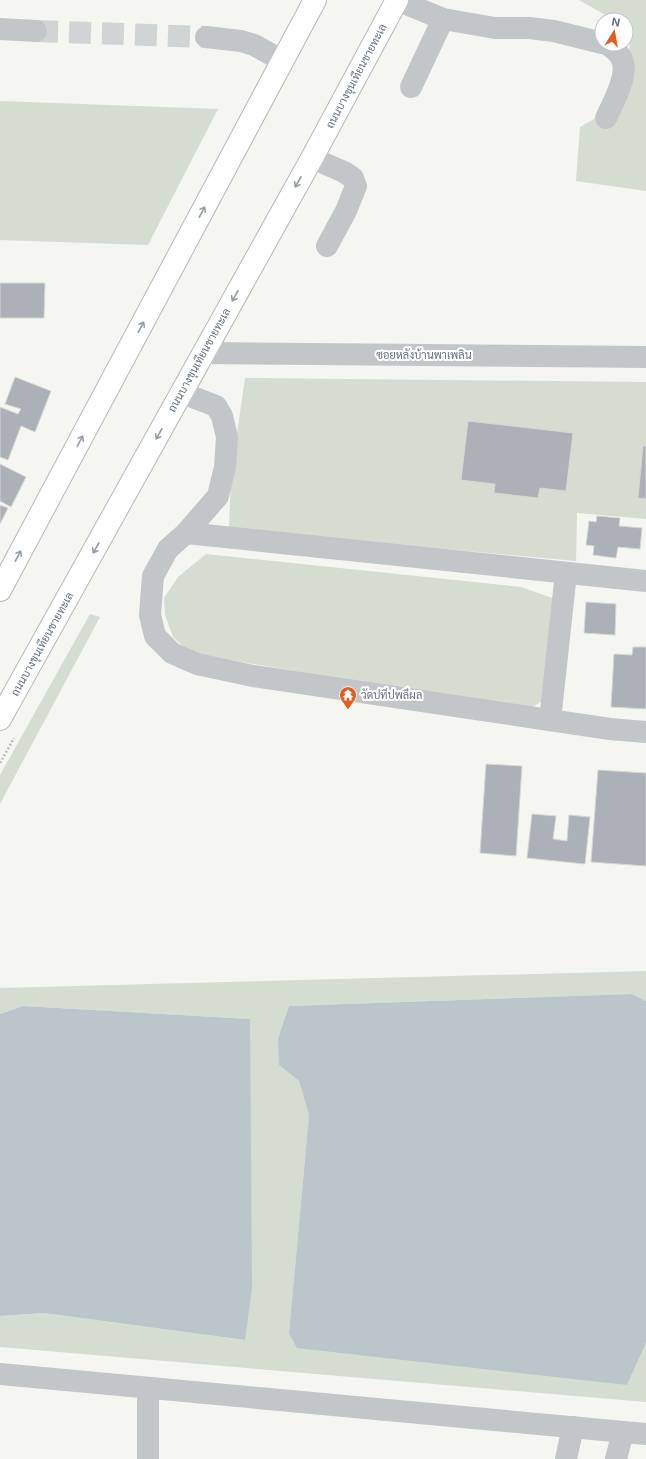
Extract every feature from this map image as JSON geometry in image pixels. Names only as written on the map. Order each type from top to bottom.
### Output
[{"type":"main road","points":[[0,590],[315,0]]},
{"type":"main road","name":"ถนนบางขุนเทียนชายทะเล","points":[[0,719],[312,158],[397,0]]},
{"type":"street","points":[[397,0],[442,19],[495,28],[529,28],[554,31],[594,41]]},
{"type":"street","points":[[412,86],[442,19]]},
{"type":"street","points":[[0,29],[36,31]]},
{"type":"street","points":[[206,37],[241,41],[254,45],[283,61]]},
{"type":"street","points":[[606,118],[616,97],[624,74],[623,62],[617,52]]},
{"type":"street","points":[[312,158],[344,172],[353,178],[356,186],[346,211],[327,246]]},
{"type":"street","name":"ซอยหลังบ้านพาเพลิน","points":[[203,353],[646,357]]},
{"type":"street","points":[[182,393],[216,406],[222,416],[227,437],[225,467],[218,496],[186,533],[168,549],[153,576],[150,615],[155,636],[172,653],[197,664],[253,676],[610,729],[646,732]]},
{"type":"street","points":[[186,533],[646,581]]},
{"type":"street","points":[[550,720],[566,573]]},
{"type":"street","points":[[0,1374],[646,1434]]},
{"type":"street","points":[[148,1388],[148,1459]]},
{"type":"street","points":[[566,1459],[573,1427]]},
{"type":"street","points":[[616,1459],[623,1432]]},
{"type":"shaded area","points":[[579,0],[646,0],[646,191],[576,181],[580,127],[624,102],[629,52],[634,52],[634,12],[600,12]]},
{"type":"shaded area","points":[[0,101],[218,109],[148,245],[0,240]]},
{"type":"shaded area","points":[[245,378],[646,382],[646,519],[577,513],[576,561],[229,529],[231,476]]},
{"type":"shaded area","points":[[206,554],[521,587],[555,599],[544,700],[526,711],[190,653],[173,637],[165,615],[164,598],[178,577]]},
{"type":"shaded area","points":[[90,614],[100,617],[0,804],[0,775]]},
{"type":"shaded area","points":[[646,971],[646,1001],[632,994],[289,1006],[279,1065],[299,1081],[309,1115],[289,1333],[627,1385],[646,1343],[646,1402],[0,1347],[0,1316],[44,1313],[245,1340],[250,1019],[23,1006],[0,1014],[0,988]]},
{"type":"shaded area","points":[[632,994],[646,1001],[646,1343],[627,1385],[297,1348],[289,1333],[309,1115],[299,1081],[279,1065],[278,1039],[289,1006]]},
{"type":"shaded area","points":[[23,1006],[250,1019],[252,1288],[245,1340],[44,1313],[0,1316],[0,1014]]},
{"type":"building","points":[[0,283],[45,283],[44,318],[0,318]]},
{"type":"building","points":[[15,377],[51,391],[35,432],[21,426],[8,460],[0,457],[0,407],[18,414],[21,409],[5,404]]},
{"type":"building","points":[[468,421],[573,433],[566,491],[540,488],[538,498],[494,493],[495,484],[461,480]]},
{"type":"building","points":[[643,446],[646,446],[646,499],[638,498]]},
{"type":"building","points":[[0,464],[26,477],[11,507],[0,501]]},
{"type":"building","points":[[0,505],[8,508],[0,524]]},
{"type":"building","points":[[597,516],[620,518],[619,526],[642,528],[640,549],[618,547],[616,558],[593,555],[594,546],[586,545],[589,521],[596,522]]},
{"type":"building","points":[[586,602],[616,604],[615,635],[584,633]]},
{"type":"building","points":[[633,647],[646,647],[646,709],[611,707],[614,654],[632,655]]},
{"type":"building","points":[[486,764],[522,766],[516,856],[480,853]]},
{"type":"building","points":[[598,770],[646,773],[646,866],[591,862]]},
{"type":"building","points":[[532,814],[556,816],[553,839],[567,841],[569,815],[590,817],[585,864],[527,858]]},
{"type":"tunnel","points":[[36,31],[206,37]]},
{"type":"place","name":"วัดปทีปพลีผล","points":[[348,710]]}]
